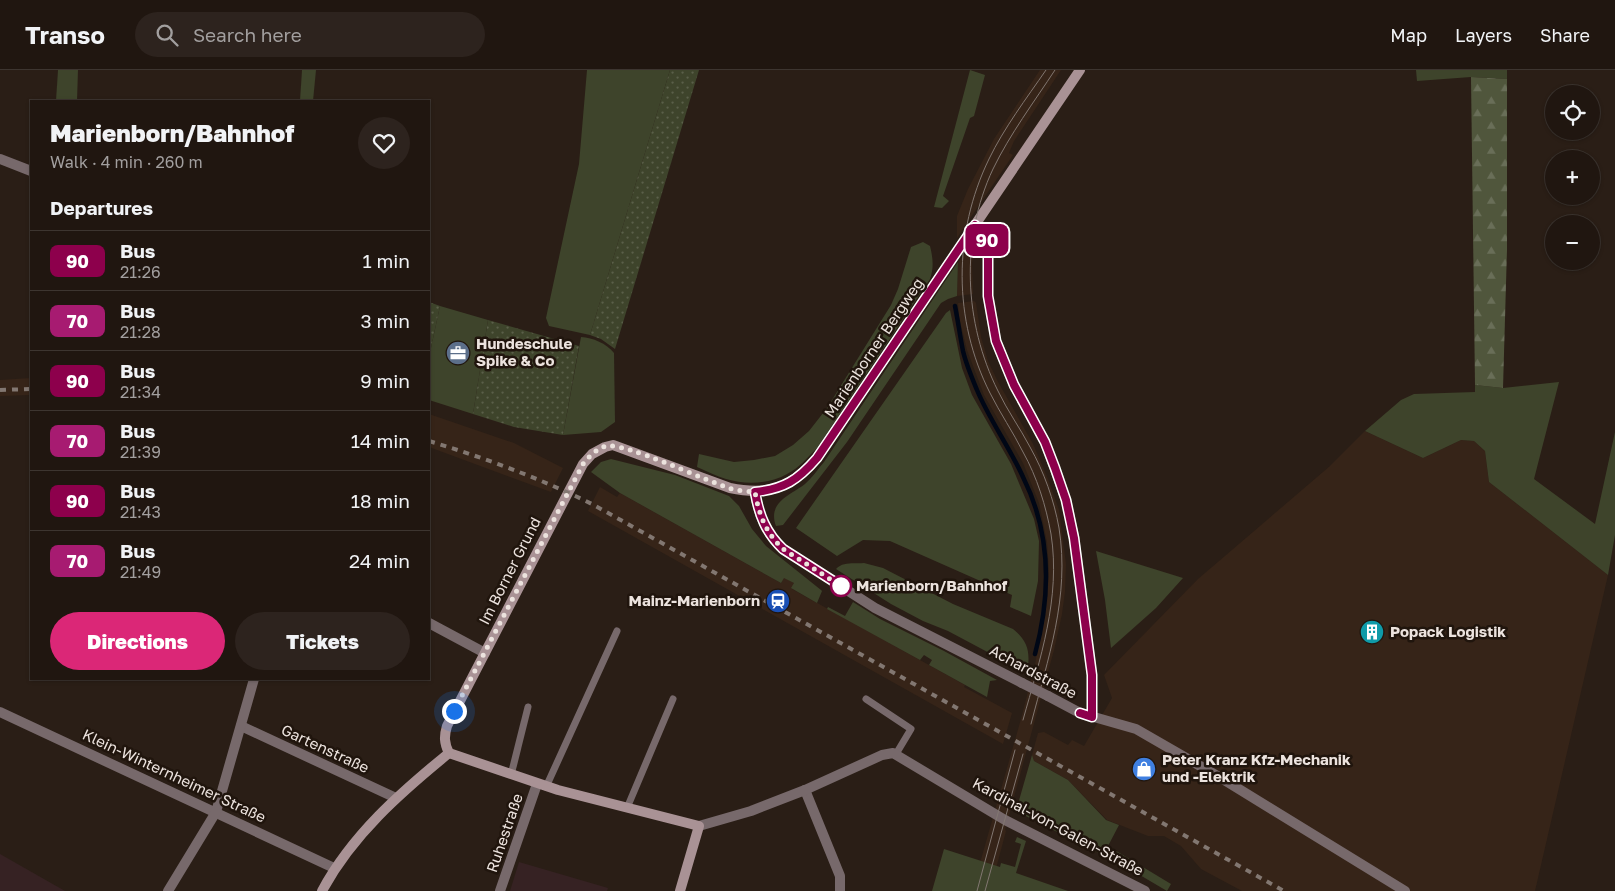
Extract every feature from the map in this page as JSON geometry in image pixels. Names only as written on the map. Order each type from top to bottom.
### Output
[{"type":"street","name":"Marienborner Bergweg","points":[[613,446],[730,488],[755,492],[775,489],[785,485],[806,471],[817,458],[1080,70]]},
{"type":"street","points":[[0,159],[30,171]]},
{"type":"street","points":[[975,225],[984,233],[988,248],[988,296],[996,341],[1014,385],[1045,442],[1066,500],[1074,538],[1092,675],[1092,717]]},
{"type":"street","name":"Im Borner Grund","points":[[449,753],[445,745],[444,735],[447,726],[583,464],[592,454],[605,446],[613,446]]},
{"type":"street","name":"Achardstraße","points":[[755,492],[763,524],[783,549],[876,608],[1080,713],[1136,729],[1221,778],[1405,891]]},
{"type":"street","points":[[430,624],[484,653]]},
{"type":"street","points":[[168,891],[216,812],[254,680]]},
{"type":"street","name":"Klein-Winternheimer Straße","points":[[0,712],[334,868]]},
{"type":"street","name":"Gartenstraße","points":[[241,726],[396,798]]},
{"type":"street","points":[[322,891],[334,868],[356,841],[396,798],[449,753],[542,785],[699,826],[751,811],[805,790],[882,755],[896,754]]},
{"type":"street","name":"Kardinal-von-Galen-Straße","points":[[896,754],[1005,820],[1145,891]]},
{"type":"street","name":"Ruhestraße","points":[[500,891],[542,785]]},
{"type":"street","points":[[805,790],[840,876],[840,891]]},
{"type":"street","points":[[680,891],[699,826]]},
{"type":"lane","points":[[542,785],[618,631]]},
{"type":"lane","points":[[627,808],[673,699]]},
{"type":"lane","points":[[866,699],[911,729],[896,754]]},
{"type":"lane","points":[[511,775],[528,707]]},
{"type":"shaded area","points":[[1040,70],[1061,70],[1014,141],[1009,153],[1013,155],[957,238],[957,216],[968,189],[994,139]]},
{"type":"shaded area","points":[[970,249],[974,250],[972,263],[973,294],[957,296],[958,262]]},
{"type":"shaded area","points":[[974,301],[988,361],[1033,444],[1059,510],[1066,564],[1062,614],[1054,650],[990,891],[972,891],[1035,664],[1047,603],[1049,570],[1047,542],[1039,503],[1023,463],[984,395],[967,350],[959,317],[958,303]]},
{"type":"shaded area","points":[[30,378],[30,395],[0,396],[0,380]]},
{"type":"shaded area","points":[[430,414],[514,443],[563,468],[551,492],[430,447]]},
{"type":"shaded area","points":[[1365,431],[1423,458],[1461,440],[1474,441],[1485,451],[1489,482],[1608,575],[1535,891],[1242,891],[1201,869],[1181,846],[1164,836],[1148,836],[1107,820],[1068,780],[1034,761],[1032,755],[1038,733],[1044,732],[1068,745],[1072,740],[1084,746],[1112,698],[1104,675],[1198,579],[1330,466]]},
{"type":"shaded area","points":[[600,487],[617,497],[620,493],[781,583],[784,577],[794,583],[792,589],[1012,713],[1003,744],[588,511]]},
{"type":"shaded area","points":[[0,854],[65,891],[0,891]]},
{"type":"shaded area","points":[[519,862],[608,888],[607,891],[510,891]]},
{"type":"green space","points":[[58,70],[78,70],[77,100],[56,100]]},
{"type":"green space","points":[[302,70],[316,70],[313,100],[300,100]]},
{"type":"green space","points":[[587,70],[670,70],[590,335],[549,326],[546,318],[579,164]]},
{"type":"green space","points":[[670,70],[699,70],[615,349],[601,339],[590,335]]},
{"type":"green space","points":[[970,70],[985,75],[974,116],[970,118],[943,196],[949,201],[942,208],[934,207]]},
{"type":"green space","points":[[1416,70],[1507,70],[1507,79],[1471,77],[1417,81]]},
{"type":"green space","points":[[1471,77],[1507,79],[1507,249],[1503,388],[1475,385]]},
{"type":"green space","points":[[923,242],[930,246],[931,250],[933,267],[930,279],[817,448],[807,459],[787,474],[765,482],[741,482],[726,479],[697,467],[699,454],[734,462],[775,456],[793,445],[809,431],[827,408],[891,305],[911,247]]},
{"type":"green space","points":[[958,262],[957,296],[941,303],[847,442],[783,525],[776,526],[774,518],[778,505],[787,496],[808,482],[824,462]]},
{"type":"green space","points":[[430,302],[440,306],[430,352]]},
{"type":"green space","points":[[440,306],[488,320],[473,414],[430,400],[430,352]]},
{"type":"green space","points":[[950,310],[962,368],[972,395],[1011,464],[1034,519],[1039,541],[1038,581],[1031,616],[1010,607],[1012,595],[890,541],[863,540],[837,556],[796,528],[946,313]]},
{"type":"green space","points":[[488,320],[579,346],[563,435],[514,427],[473,414]]},
{"type":"green space","points":[[581,337],[599,342],[607,346],[614,353],[615,422],[601,432],[563,435]]},
{"type":"green space","points":[[1559,382],[1534,479],[1595,524],[1615,432],[1615,535],[1608,575],[1489,482],[1485,451],[1474,441],[1461,440],[1423,458],[1365,431],[1401,400],[1414,394],[1475,392],[1475,385],[1503,388]]},
{"type":"green space","points":[[611,459],[675,475],[729,496],[739,506],[752,529],[766,546],[822,591],[817,603],[791,588],[794,583],[784,578],[781,583],[620,493],[591,472],[601,462]]},
{"type":"green space","points":[[1096,551],[1183,578],[1156,608],[1111,648],[1105,600]]},
{"type":"green space","points":[[864,563],[883,568],[953,604],[1013,629],[1023,639],[1028,649],[1027,675],[1025,672],[948,631],[923,621],[891,604],[836,569],[846,564]]},
{"type":"green space","points":[[853,602],[880,619],[997,680],[990,681],[987,697],[929,665],[932,660],[924,655],[920,660],[827,609],[828,607],[845,616]]},
{"type":"green space","points":[[1032,755],[1034,761],[1068,780],[1106,820],[1119,825],[1108,846],[1171,884],[1167,891],[1128,868],[1016,811]]},
{"type":"green space","points":[[1017,837],[1026,841],[1016,873],[1068,891],[932,891],[944,849],[1000,867],[1001,863],[1015,867],[1021,844],[1015,842]]},
{"type":"waterway","points":[[955,306],[963,351],[971,376],[987,412],[1023,477],[1039,520],[1043,542],[1046,587],[1044,609],[1035,654]]},
{"type":"tram line","points":[[1023,720],[1042,651],[1051,605],[1053,581],[1051,534],[1044,502],[1033,471],[990,393],[978,365],[969,336],[962,276],[964,246],[977,187],[1001,136],[1046,70]]},
{"type":"tram line","points":[[1031,724],[1056,627],[1062,578],[1059,528],[1040,466],[1002,398],[987,365],[978,337],[970,281],[971,252],[982,196],[993,169],[1015,131],[1055,70]]},
{"type":"tram line","points":[[977,891],[1015,750]]},
{"type":"tram line","points":[[985,891],[1023,754]]},
{"type":"railway","points":[[0,390],[30,389]]},
{"type":"railway","points":[[430,441],[512,469],[592,504],[1284,891]]},
{"type":"bus line","name":"90","points":[[841,586],[776,543],[763,524],[755,492],[775,489],[785,485],[806,471],[817,458],[975,225],[984,233],[988,248],[988,296],[996,341],[1014,385],[1045,442],[1066,500],[1074,538],[1092,675],[1092,717],[1080,713]]},
{"type":"place","name":"Hundeschule Spike & Co","points":[[458,353]]},
{"type":"place","name":"Marienborn/Bahnhof","points":[[841,586]]},
{"type":"place","name":"Mainz-Marienborn","points":[[778,601]]},
{"type":"place","name":"Popack Logistik","points":[[1372,632]]},
{"type":"place","name":"Peter Kranz Kfz-Mechanik und -Elektrik","points":[[1144,769]]},
{"type":"route","points":[[454,711],[583,464],[592,454],[605,446],[613,446],[636,453],[730,488],[755,492],[763,524],[776,543],[841,586]]}]
